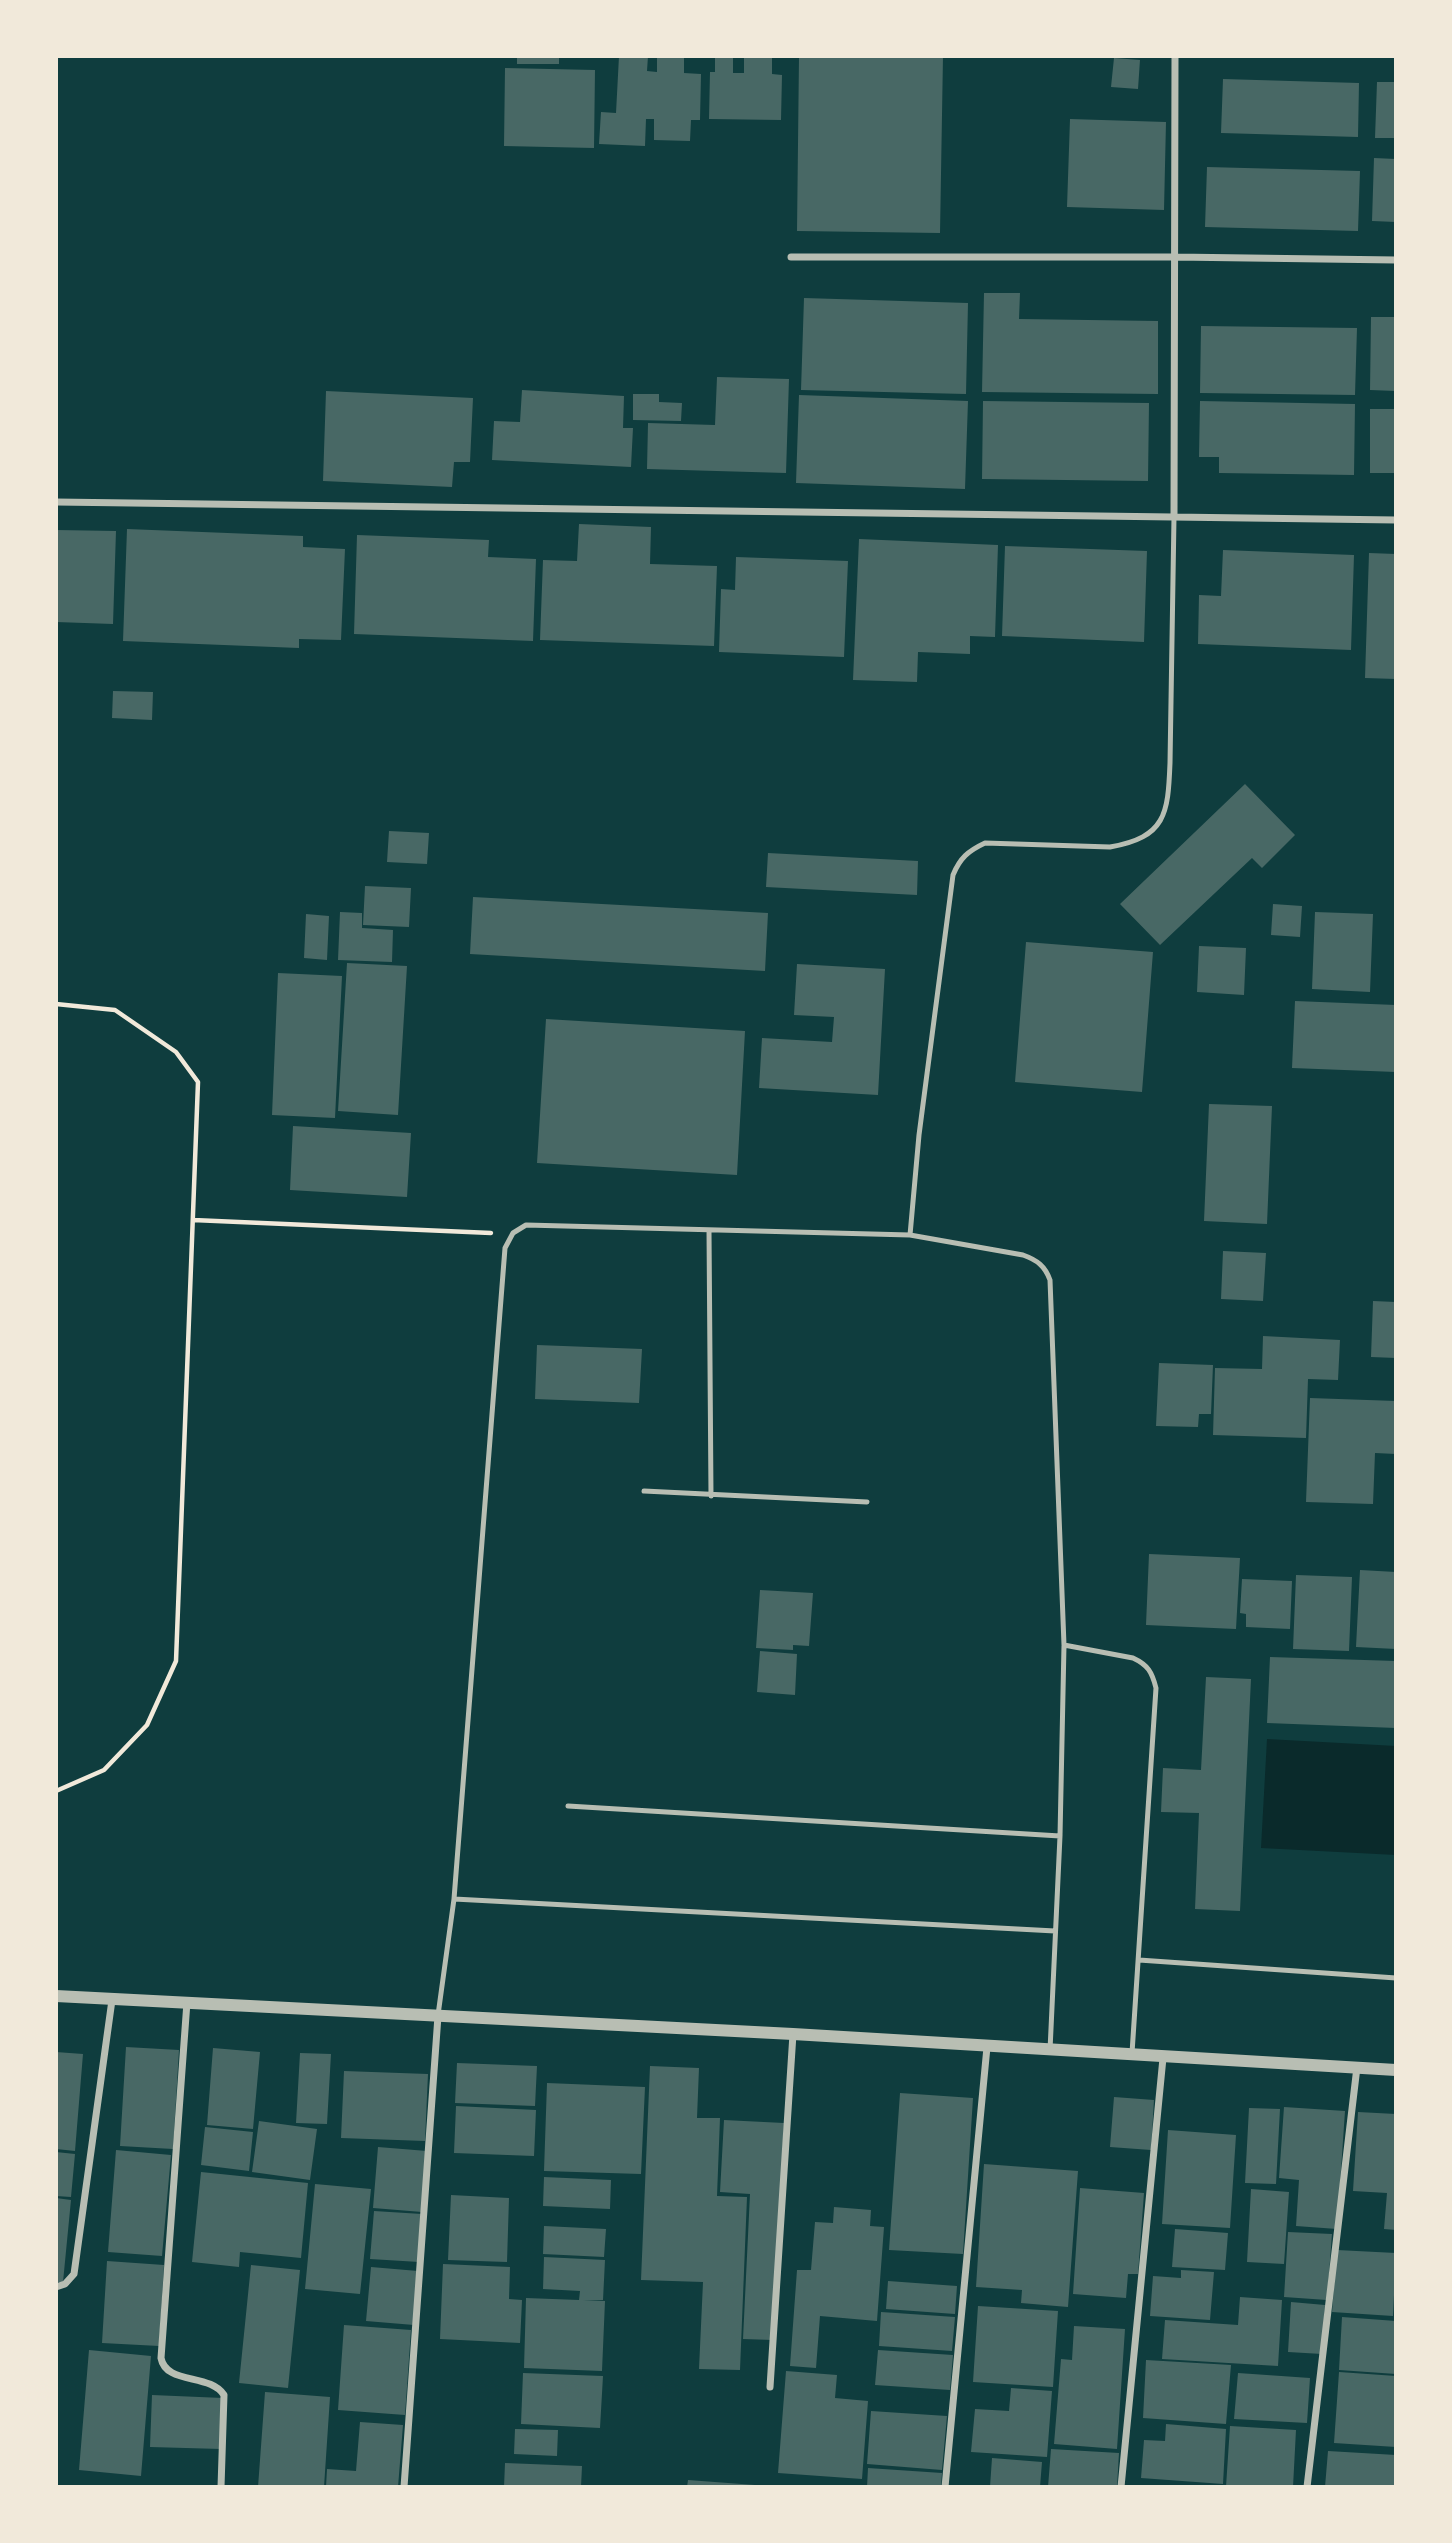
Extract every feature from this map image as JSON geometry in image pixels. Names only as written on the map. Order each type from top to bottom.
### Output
[{"type":"street","points":[[1174,517],[1175,56]]},
{"type":"street","points":[[791,257],[1396,260]]},
{"type":"street","points":[[56,502],[1396,520]]},
{"type":"street","points":[[56,1996],[793,2034],[1396,2070]]},
{"type":"street","points":[[56,2287],[65,2284],[74,2274],[112,2000]]},
{"type":"street","points":[[187,2002],[161,2358],[163,2366],[171,2373],[204,2381],[221,2390],[224,2395],[221,2487]]},
{"type":"street","points":[[404,2487],[438,2015]]},
{"type":"street","points":[[770,2387],[793,2034]]},
{"type":"street","points":[[945,2487],[987,2047]]},
{"type":"street","points":[[1121,2487],[1163,2057]]},
{"type":"street","points":[[1307,2487],[1357,2067]]},
{"type":"lane","points":[[910,1235],[919,1135],[953,875],[958,863],[969,850],[985,844],[1110,847],[1130,843],[1148,834],[1161,822],[1168,803],[1174,517]]},
{"type":"lane","points":[[438,2015],[454,1899],[505,1248],[513,1233],[526,1225],[910,1235],[1023,1255],[1038,1262],[1046,1270],[1050,1280],[1064,1645],[1060,1836],[1050,2050]]},
{"type":"lane","points":[[709,1230],[711,1496]]},
{"type":"lane","points":[[643,1492],[867,1502]]},
{"type":"lane","points":[[1064,1645],[1143,1662],[1152,1673],[1156,1688],[1132,2056]]},
{"type":"lane","points":[[568,1806],[1060,1836]]},
{"type":"lane","points":[[454,1899],[1055,1931]]},
{"type":"lane","points":[[1139,1960],[1396,1978]]},
{"type":"path","points":[[56,1004],[115,1010],[176,1052],[198,1082],[176,1661],[148,1725],[104,1770],[56,1791]]},
{"type":"path","points":[[193,1220],[513,1233]]},
{"type":"water","points":[[1267,1739],[1396,1746],[1396,1855],[1261,1848]]},
{"type":"building","points":[[517,56],[559,56],[559,64],[517,64]]},
{"type":"building","points":[[619,56],[648,56],[647,71],[657,72],[657,56],[684,56],[684,73],[701,74],[700,120],[691,120],[690,141],[654,140],[654,119],[646,119],[645,146],[599,144],[601,112],[616,113]]},
{"type":"building","points":[[715,56],[733,56],[733,73],[744,73],[744,56],[772,56],[772,74],[782,75],[781,120],[709,119],[710,72],[715,72]]},
{"type":"building","points":[[799,56],[943,56],[940,233],[797,231]]},
{"type":"building","points":[[1114,58],[1140,60],[1138,89],[1111,87]]},
{"type":"building","points":[[505,68],[595,70],[594,148],[504,146]]},
{"type":"building","points":[[1223,79],[1359,83],[1358,137],[1221,133]]},
{"type":"building","points":[[1377,82],[1396,82],[1396,138],[1375,138]]},
{"type":"building","points":[[1070,119],[1166,122],[1164,210],[1067,207]]},
{"type":"building","points":[[1374,158],[1396,159],[1396,222],[1372,221]]},
{"type":"building","points":[[1207,167],[1360,171],[1358,231],[1205,227]]},
{"type":"building","points":[[984,293],[1020,293],[1019,319],[1158,321],[1158,394],[982,392]]},
{"type":"building","points":[[804,298],[968,303],[966,394],[801,390]]},
{"type":"building","points":[[1371,317],[1396,317],[1396,391],[1370,390]]},
{"type":"building","points":[[1201,326],[1357,328],[1355,395],[1200,393]]},
{"type":"building","points":[[717,377],[789,379],[786,473],[647,469],[648,423],[715,425]]},
{"type":"building","points":[[522,390],[624,396],[623,428],[633,428],[631,467],[492,460],[494,421],[520,422]]},
{"type":"building","points":[[326,391],[473,398],[470,462],[454,462],[452,487],[323,481]]},
{"type":"building","points":[[633,394],[659,394],[659,402],[682,403],[681,421],[633,420]]},
{"type":"building","points":[[799,395],[968,401],[965,489],[796,483]]},
{"type":"building","points":[[983,401],[1149,403],[1148,481],[982,479]]},
{"type":"building","points":[[1200,401],[1355,404],[1354,475],[1219,473],[1219,457],[1199,457]]},
{"type":"building","points":[[1370,409],[1396,409],[1396,473],[1370,473]]},
{"type":"building","points":[[579,524],[651,527],[650,564],[717,566],[714,646],[540,640],[543,560],[577,561]]},
{"type":"building","points":[[127,529],[303,536],[303,547],[345,549],[341,640],[299,639],[299,648],[123,641]]},
{"type":"building","points":[[56,530],[116,531],[113,624],[56,622]]},
{"type":"building","points":[[357,535],[489,540],[488,557],[536,559],[533,641],[354,634]]},
{"type":"building","points":[[859,539],[998,545],[995,637],[970,636],[970,654],[918,652],[917,682],[853,680]]},
{"type":"building","points":[[1005,546],[1147,551],[1144,642],[1002,636]]},
{"type":"building","points":[[1223,550],[1354,555],[1351,650],[1198,644],[1199,595],[1221,596]]},
{"type":"building","points":[[1369,553],[1396,554],[1396,679],[1365,678]]},
{"type":"building","points":[[736,557],[848,561],[844,657],[719,652],[721,589],[735,590]]},
{"type":"building","points":[[113,691],[153,692],[152,720],[112,718]]},
{"type":"building","points":[[1245,784],[1295,835],[1262,868],[1252,858],[1160,945],[1120,904]]},
{"type":"building","points":[[389,831],[429,833],[427,864],[387,862]]},
{"type":"building","points":[[768,853],[918,861],[917,895],[766,887]]},
{"type":"building","points":[[365,886],[411,888],[409,927],[363,925]]},
{"type":"building","points":[[473,897],[768,913],[765,971],[470,954]]},
{"type":"building","points":[[1273,904],[1302,906],[1300,937],[1271,935]]},
{"type":"building","points":[[340,912],[362,913],[362,928],[393,930],[392,962],[338,960]]},
{"type":"building","points":[[1315,912],[1373,914],[1370,992],[1312,989]]},
{"type":"building","points":[[306,914],[329,916],[327,960],[304,958]]},
{"type":"building","points":[[1026,942],[1153,952],[1142,1092],[1015,1082]]},
{"type":"building","points":[[1199,946],[1246,948],[1244,995],[1197,992]]},
{"type":"building","points":[[347,963],[407,966],[398,1115],[338,1111]]},
{"type":"building","points":[[797,964],[885,969],[878,1095],[759,1088],[762,1038],[832,1042],[834,1017],[794,1015]]},
{"type":"building","points":[[278,973],[342,976],[335,1118],[272,1115]]},
{"type":"building","points":[[1295,1001],[1396,1005],[1396,1072],[1292,1068]]},
{"type":"building","points":[[546,1019],[745,1031],[737,1175],[537,1163]]},
{"type":"building","points":[[1209,1104],[1272,1106],[1267,1224],[1204,1221]]},
{"type":"building","points":[[293,1126],[411,1133],[407,1197],[290,1190]]},
{"type":"building","points":[[1223,1251],[1266,1253],[1263,1301],[1221,1299]]},
{"type":"building","points":[[1373,1301],[1396,1302],[1396,1358],[1371,1357]]},
{"type":"building","points":[[1263,1336],[1340,1340],[1338,1380],[1308,1379],[1306,1438],[1213,1435],[1215,1368],[1262,1369]]},
{"type":"building","points":[[537,1345],[642,1349],[639,1403],[535,1399]]},
{"type":"building","points":[[1159,1363],[1213,1365],[1211,1414],[1199,1414],[1198,1427],[1156,1426]]},
{"type":"building","points":[[1310,1398],[1396,1401],[1396,1454],[1375,1453],[1373,1504],[1306,1502]]},
{"type":"building","points":[[1149,1554],[1240,1558],[1236,1629],[1146,1625]]},
{"type":"building","points":[[1360,1570],[1396,1572],[1396,1649],[1356,1647]]},
{"type":"building","points":[[1296,1575],[1352,1577],[1349,1651],[1293,1649]]},
{"type":"building","points":[[1242,1579],[1292,1581],[1290,1629],[1246,1627],[1246,1614],[1240,1613]]},
{"type":"building","points":[[760,1590],[813,1593],[809,1646],[793,1645],[793,1650],[756,1648]]},
{"type":"building","points":[[760,1651],[797,1654],[795,1695],[757,1692]]},
{"type":"building","points":[[1270,1657],[1396,1661],[1396,1728],[1267,1723]]},
{"type":"building","points":[[1206,1677],[1251,1679],[1240,1911],[1195,1909],[1199,1813],[1161,1812],[1163,1768],[1201,1770]]},
{"type":"building","points":[[126,2047],[179,2050],[173,2149],[120,2146]]},
{"type":"building","points":[[213,2048],[260,2052],[253,2129],[207,2125]]},
{"type":"building","points":[[56,2052],[83,2054],[75,2151],[56,2149]]},
{"type":"building","points":[[300,2053],[331,2054],[327,2124],[296,2123]]},
{"type":"building","points":[[457,2063],[537,2066],[535,2106],[455,2103]]},
{"type":"building","points":[[650,2066],[699,2068],[697,2118],[720,2118],[717,2196],[747,2197],[740,2370],[699,2369],[703,2282],[641,2280]]},
{"type":"building","points":[[344,2071],[428,2074],[425,2141],[341,2138]]},
{"type":"building","points":[[547,2083],[645,2087],[641,2174],[544,2171]]},
{"type":"building","points":[[900,2093],[973,2098],[963,2254],[889,2250]]},
{"type":"building","points":[[1114,2097],[1154,2100],[1151,2150],[1110,2147]]},
{"type":"building","points":[[456,2106],[536,2110],[534,2156],[454,2153]]},
{"type":"building","points":[[1284,2107],[1345,2111],[1337,2229],[1296,2226],[1299,2180],[1279,2178]]},
{"type":"building","points":[[1249,2108],[1280,2109],[1276,2184],[1245,2183]]},
{"type":"building","points":[[1358,2112],[1396,2114],[1396,2230],[1384,2229],[1387,2193],[1353,2191]]},
{"type":"building","points":[[724,2120],[784,2123],[773,2340],[743,2339],[750,2194],[720,2192]]},
{"type":"building","points":[[259,2121],[317,2129],[310,2180],[252,2172]]},
{"type":"building","points":[[205,2127],[253,2132],[249,2171],[201,2165]]},
{"type":"building","points":[[1168,2130],[1236,2135],[1230,2228],[1162,2224]]},
{"type":"building","points":[[378,2147],[427,2151],[422,2212],[373,2208]]},
{"type":"building","points":[[116,2150],[171,2155],[162,2256],[108,2252]]},
{"type":"building","points":[[56,2152],[75,2154],[71,2197],[56,2196]]},
{"type":"building","points":[[984,2164],[1078,2171],[1068,2307],[1021,2303],[1022,2290],[976,2287]]},
{"type":"building","points":[[201,2172],[308,2183],[301,2258],[240,2252],[239,2267],[192,2262]]},
{"type":"building","points":[[544,2177],[611,2180],[610,2209],[543,2206]]},
{"type":"building","points":[[315,2184],[371,2189],[360,2294],[305,2289]]},
{"type":"building","points":[[1080,2188],[1144,2193],[1138,2274],[1128,2274],[1126,2298],[1073,2294]]},
{"type":"building","points":[[1251,2189],[1289,2192],[1284,2264],[1247,2262]]},
{"type":"building","points":[[451,2195],[509,2198],[507,2262],[448,2260]]},
{"type":"building","points":[[56,2198],[71,2200],[63,2282],[56,2282]]},
{"type":"building","points":[[834,2207],[871,2210],[870,2226],[884,2227],[877,2321],[820,2316],[816,2368],[790,2366],[797,2270],[811,2270],[815,2222],[833,2223]]},
{"type":"building","points":[[374,2211],[422,2214],[419,2262],[370,2259]]},
{"type":"building","points":[[544,2226],[606,2229],[604,2257],[543,2254]]},
{"type":"building","points":[[1175,2229],[1228,2233],[1225,2270],[1172,2267]]},
{"type":"building","points":[[1288,2232],[1332,2234],[1327,2300],[1284,2297]]},
{"type":"building","points":[[1337,2250],[1396,2253],[1393,2316],[1332,2312]]},
{"type":"building","points":[[544,2257],[605,2260],[603,2300],[583,2300],[605,2301],[602,2371],[524,2368],[526,2298],[579,2300],[580,2291],[543,2289]]},
{"type":"building","points":[[107,2261],[164,2265],[159,2346],[102,2343]]},
{"type":"building","points":[[443,2264],[510,2267],[509,2299],[522,2300],[520,2343],[440,2339]]},
{"type":"building","points":[[251,2265],[300,2270],[288,2388],[239,2383]]},
{"type":"building","points":[[371,2267],[418,2271],[414,2325],[366,2321]]},
{"type":"building","points":[[1181,2270],[1214,2272],[1210,2320],[1150,2316],[1153,2276],[1181,2278]]},
{"type":"building","points":[[888,2281],[957,2286],[955,2314],[886,2309]]},
{"type":"building","points":[[1240,2297],[1282,2300],[1278,2366],[1162,2359],[1165,2320],[1238,2325]]},
{"type":"building","points":[[1291,2302],[1325,2305],[1322,2354],[1288,2352]]},
{"type":"building","points":[[978,2306],[1058,2311],[1053,2387],[973,2382]]},
{"type":"building","points":[[881,2312],[955,2317],[952,2351],[879,2346]]},
{"type":"building","points":[[1342,2317],[1396,2321],[1396,2374],[1339,2370]]},
{"type":"building","points":[[344,2325],[411,2330],[405,2415],[338,2410]]},
{"type":"building","points":[[1074,2326],[1125,2329],[1117,2449],[1054,2444],[1061,2359],[1072,2360]]},
{"type":"building","points":[[89,2350],[151,2356],[141,2476],[79,2470]]},
{"type":"building","points":[[878,2350],[953,2355],[950,2390],[875,2385]]},
{"type":"building","points":[[1146,2360],[1231,2365],[1226,2424],[1143,2418]]},
{"type":"building","points":[[786,2371],[837,2375],[835,2398],[868,2401],[862,2479],[778,2473]]},
{"type":"building","points":[[1339,2372],[1396,2376],[1396,2447],[1334,2443]]},
{"type":"building","points":[[523,2373],[603,2376],[600,2428],[521,2424]]},
{"type":"building","points":[[1238,2373],[1310,2378],[1307,2423],[1234,2419]]},
{"type":"building","points":[[1011,2388],[1052,2391],[1047,2457],[971,2452],[975,2409],[1009,2411]]},
{"type":"building","points":[[265,2392],[330,2397],[324,2487],[258,2487]]},
{"type":"building","points":[[152,2395],[223,2398],[221,2449],[150,2447]]},
{"type":"building","points":[[871,2411],[947,2416],[942,2470],[867,2464]]},
{"type":"building","points":[[360,2422],[403,2425],[398,2487],[326,2487],[327,2469],[356,2471]]},
{"type":"building","points":[[1166,2424],[1226,2429],[1223,2484],[1141,2478],[1144,2440],[1165,2441]]},
{"type":"building","points":[[1230,2426],[1296,2430],[1293,2487],[1226,2487]]},
{"type":"building","points":[[515,2429],[558,2430],[557,2456],[514,2454]]},
{"type":"building","points":[[1051,2449],[1119,2453],[1117,2487],[1048,2487]]},
{"type":"building","points":[[1328,2451],[1396,2455],[1396,2487],[1325,2487]]},
{"type":"building","points":[[992,2458],[1042,2462],[1040,2487],[990,2487]]},
{"type":"building","points":[[505,2463],[582,2466],[581,2487],[504,2487]]},
{"type":"building","points":[[868,2468],[942,2473],[941,2487],[867,2487]]},
{"type":"building","points":[[688,2480],[755,2485],[755,2487],[687,2487]]}]
